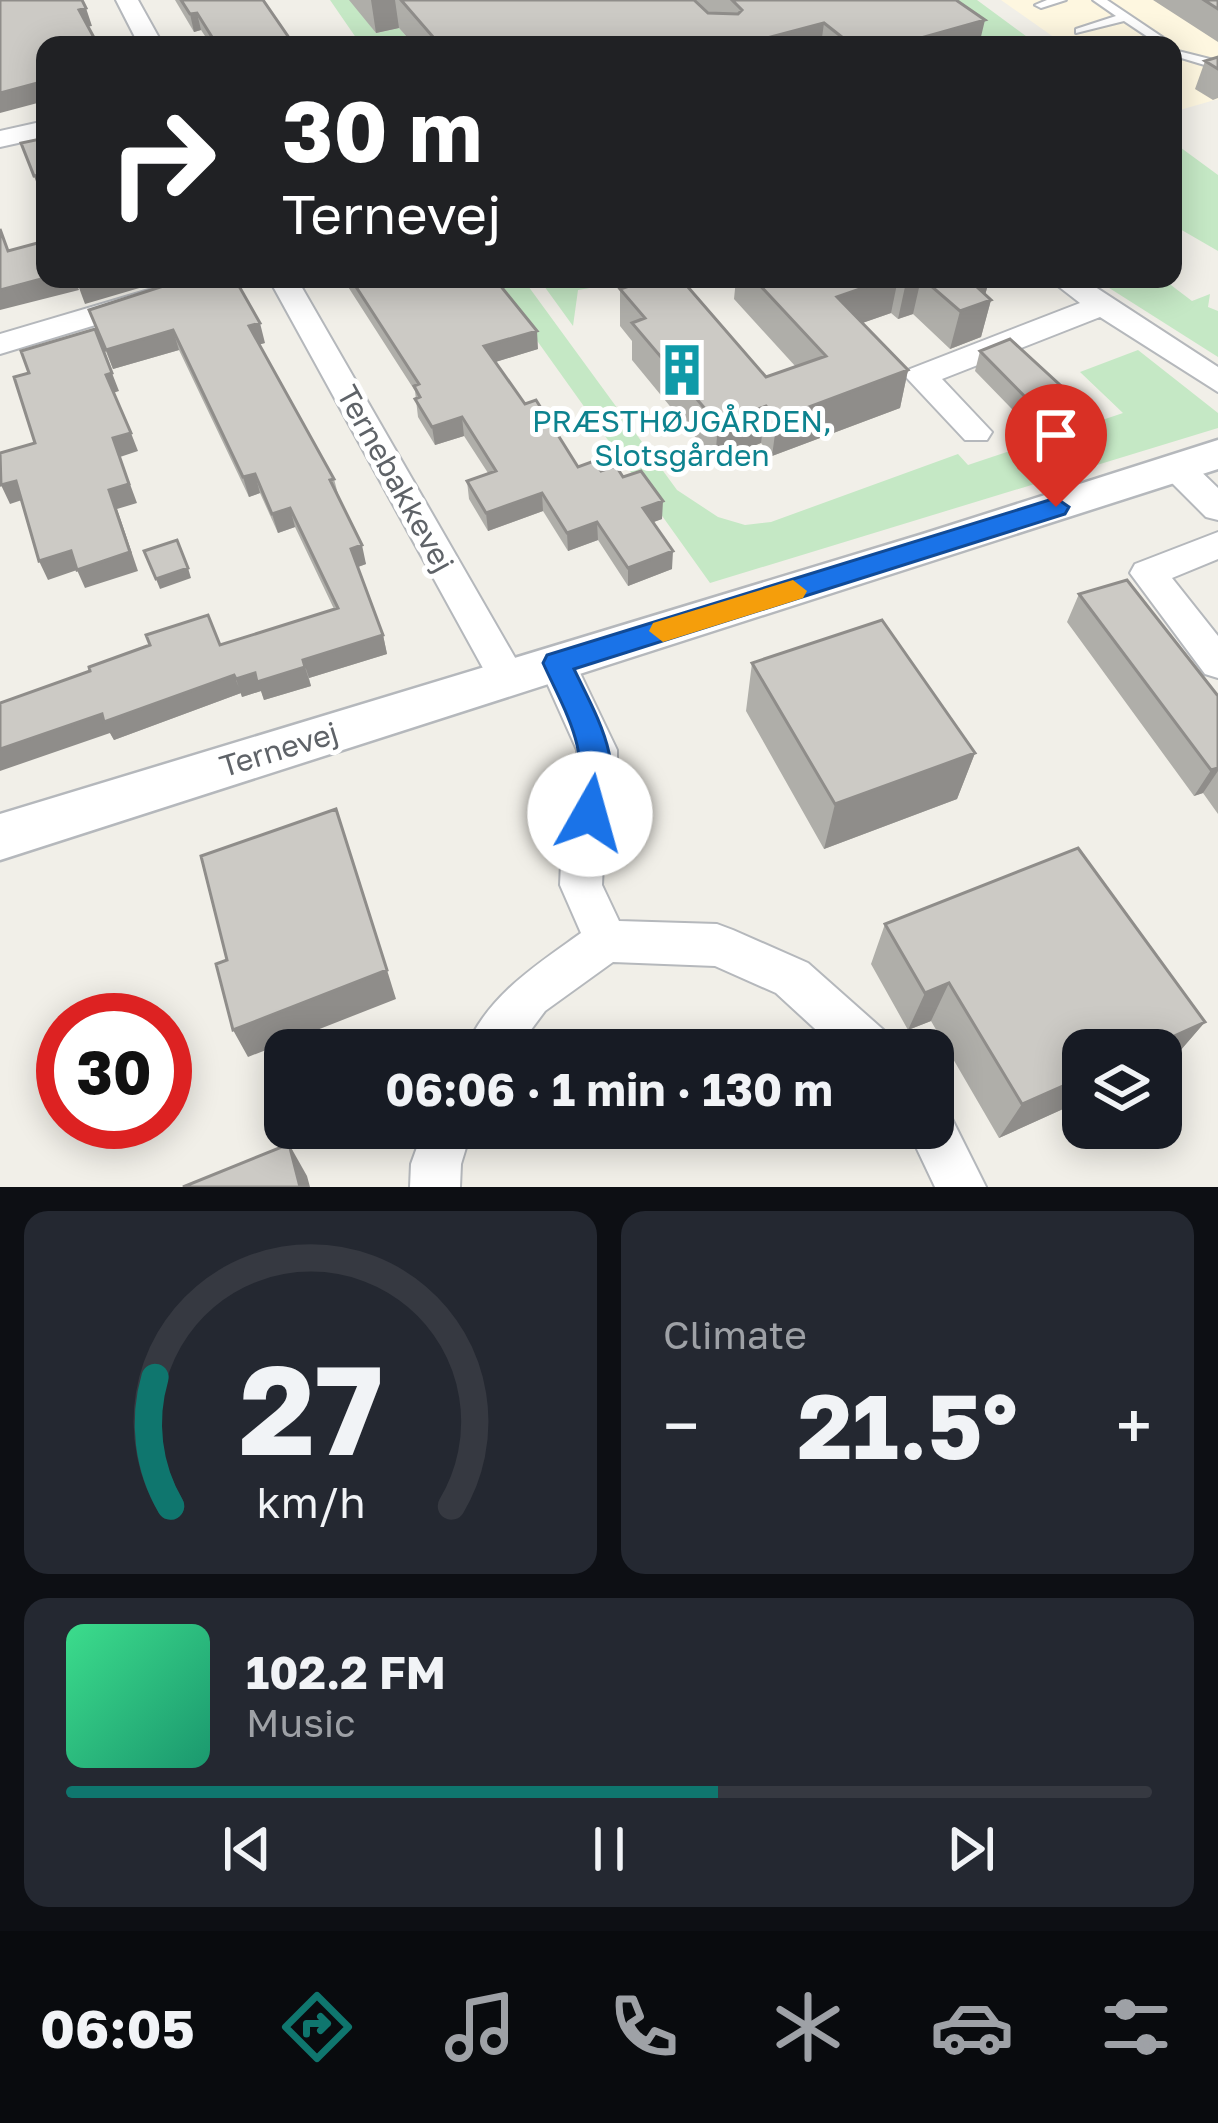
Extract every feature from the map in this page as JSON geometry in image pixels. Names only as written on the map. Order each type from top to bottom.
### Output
[{"type":"street","points":[[127,0],[146,36]]},
{"type":"street","points":[[0,140],[36,131]]},
{"type":"street","points":[[0,344],[187,288]]},
{"type":"street","name":"Ternebakkevej","points":[[288,288],[508,679]]},
{"type":"street","points":[[1077,288],[1218,382]]},
{"type":"street","points":[[976,433],[921,376],[1103,305]]},
{"type":"street","points":[[1197,460],[1218,508]]},
{"type":"street","name":"Ternevej","points":[[0,837],[1197,460]]},
{"type":"street","points":[[1218,545],[1148,573],[1218,662]]},
{"type":"street","points":[[557,663],[597,750],[597,786],[583,842],[581,885],[606,941]]},
{"type":"street","points":[[504,1029],[529,996],[606,941],[716,945],[792,978],[849,1029]]},
{"type":"street","points":[[435,1187],[441,1149]]},
{"type":"street","points":[[942,1149],[961,1187]]},
{"type":"lane","points":[[1041,5],[1060,0]]},
{"type":"lane","points":[[1099,0],[1152,36]]},
{"type":"lane","points":[[1079,31],[1125,17]]},
{"type":"lane","points":[[1182,55],[1214,71]]},
{"type":"shaded area","points":[[1001,0],[1218,0],[1218,99],[1182,109],[1182,36],[1052,36]]},
{"type":"green space","points":[[330,0],[352,0],[376,33],[399,28],[406,36],[355,36]]},
{"type":"green space","points":[[924,0],[977,0],[1026,36],[973,36]]},
{"type":"green space","points":[[1182,149],[1218,175],[1218,251],[1182,230]]},
{"type":"green space","points":[[499,288],[530,288],[677,490],[718,517],[745,525],[771,522],[958,454],[968,465],[1123,413],[1080,372],[1138,350],[1218,413],[1218,428],[710,583]]},
{"type":"green space","points":[[546,288],[590,288],[578,290],[573,326]]},
{"type":"green space","points":[[1109,288],[1175,288],[1192,301],[1210,294],[1208,307],[1218,311],[1218,357]]},
{"type":"building","points":[[0,0],[82,0],[86,8],[79,10],[93,36],[36,36],[36,83],[0,93]]},
{"type":"building","points":[[181,0],[263,0],[288,36],[211,36],[197,13],[190,14]]},
{"type":"building","points":[[401,0],[694,0],[708,13],[738,14],[742,10],[732,0],[956,0],[985,20],[928,36],[841,36],[824,23],[774,36],[432,36]]},
{"type":"building","points":[[36,140],[36,176],[34,176],[21,143]]},
{"type":"building","points":[[0,229],[8,251],[36,243],[36,280],[0,290]]},
{"type":"building","points":[[157,288],[240,288],[260,323],[249,326],[334,479],[330,480],[362,545],[351,549],[383,635],[303,660],[305,667],[257,682],[255,673],[236,679],[234,675],[104,722],[102,714],[0,749],[0,703],[150,645],[146,635],[208,615],[220,645],[338,608],[290,508],[272,514],[255,474],[243,477],[173,330],[106,350],[89,310]]},
{"type":"building","points":[[357,288],[502,288],[537,331],[484,346],[525,404],[536,400],[578,467],[594,461],[601,471],[616,466],[623,477],[641,471],[663,501],[643,508],[673,551],[628,568],[597,522],[567,533],[542,493],[486,513],[467,481],[496,471],[462,417],[432,427],[415,399],[420,397],[414,386],[419,384]]},
{"type":"building","points":[[689,288],[766,377],[826,356],[762,288],[863,288],[837,297],[908,370],[777,419],[766,406],[718,424],[632,323],[645,318],[620,289]]},
{"type":"building","points":[[933,288],[978,288],[991,300],[960,311]]},
{"type":"building","points":[[95,329],[112,373],[106,375],[131,433],[113,438],[129,484],[109,490],[130,552],[77,570],[71,551],[39,561],[16,481],[1,485],[0,453],[35,443],[14,377],[29,373],[21,351]]},
{"type":"building","points":[[1010,339],[1084,407],[1049,421],[980,351]]},
{"type":"building","points":[[177,540],[188,568],[156,579],[144,551]]},
{"type":"building","points":[[1127,580],[1218,696],[1218,768],[1211,770],[1079,594]]},
{"type":"building","points":[[882,620],[975,753],[835,804],[752,663]]},
{"type":"building","points":[[336,809],[387,970],[233,1030],[216,964],[227,960],[201,856]]},
{"type":"building","points":[[1078,848],[1205,1022],[1182,1032],[1062,1029],[1062,1086],[1022,1104],[949,983],[925,993],[885,924]]},
{"type":"building","points":[[277,1149],[290,1149],[300,1187],[183,1187]]},
{"type":"slow traffic","points":[[663,631],[793,591]]},
{"type":"place","name":"PRÆSTHØJGÅRDEN, Slotsgården","points":[[682,370]]},
{"type":"route","points":[[590,814],[597,786],[597,750],[557,663],[1056,507]]}]
